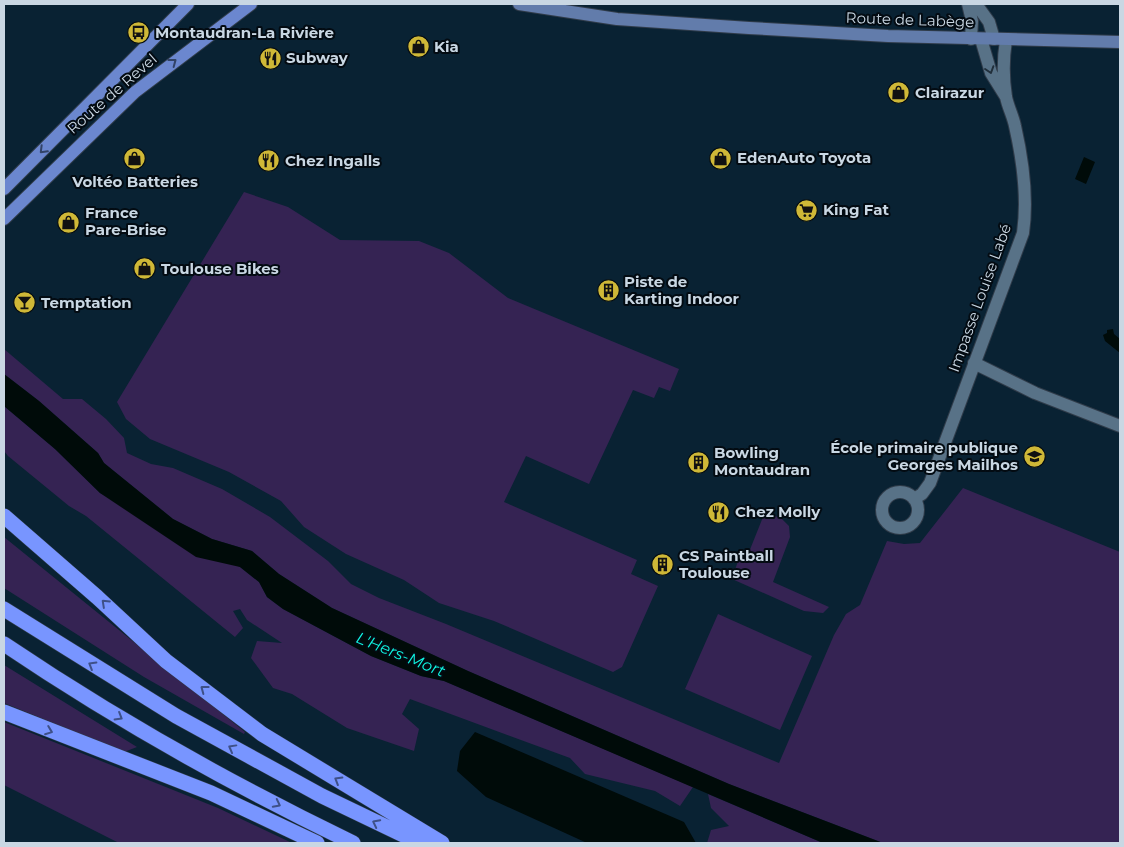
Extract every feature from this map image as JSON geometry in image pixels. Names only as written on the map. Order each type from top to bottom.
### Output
[{"type":"highway","points":[[4,516],[97,596],[166,661],[262,734],[442,843]]},
{"type":"highway","points":[[4,609],[60,646],[184,721],[322,796],[420,843]]},
{"type":"highway","points":[[4,644],[150,735],[354,843]]},
{"type":"highway","points":[[4,712],[211,793],[318,843]]},
{"type":"main road","name":"Route de Revel","points":[[4,189],[188,4]]},
{"type":"main road","name":"Route de Revel","points":[[4,219],[107,116],[135,92],[251,4]]},
{"type":"main road","name":"Route de Labège","points":[[519,4],[643,21],[860,35],[1120,42]]},
{"type":"street","name":"Impasse Louise Labé","points":[[968,4],[976,39],[990,73],[1006,97]]},
{"type":"street","points":[[976,4],[1000,40]]},
{"type":"street","name":"Impasse Louise Labé","points":[[914,499],[922,494],[930,483],[1018,250],[1026,218],[1026,199],[1016,133],[1006,97],[1000,40]]},
{"type":"street","points":[[974,363],[1035,393],[1120,426]]},
{"type":"shaded area","points":[[244,192],[288,207],[340,240],[419,241],[449,253],[508,298],[679,369],[670,391],[659,387],[654,398],[633,390],[589,484],[526,456],[504,502],[637,560],[631,574],[658,586],[622,667],[613,672],[494,621],[439,603],[404,580],[346,554],[304,527],[281,501],[229,472],[150,439],[126,419],[117,402]]},
{"type":"shaded area","points":[[4,349],[63,399],[82,399],[106,419],[124,438],[127,453],[151,464],[173,468],[222,489],[270,517],[328,561],[351,584],[379,598],[446,624],[779,763],[834,635],[846,614],[860,605],[887,541],[904,544],[920,543],[963,488],[1120,552],[1120,843],[883,843],[729,784],[468,671],[332,608],[279,574],[252,551],[212,539],[173,519],[104,463],[98,453],[39,401],[4,374]]},
{"type":"shaded area","points":[[4,406],[55,449],[100,493],[240,567],[259,582],[267,597],[283,609],[371,656],[421,676],[444,681],[693,787],[680,806],[655,791],[585,774],[570,758],[410,699],[402,714],[419,729],[414,751],[347,728],[292,694],[273,688],[251,658],[257,641],[282,643],[247,620],[240,609],[233,611],[243,628],[235,637],[86,516],[69,506],[8,456],[4,451]]},
{"type":"shaded area","points":[[764,511],[782,519],[789,526],[790,537],[773,582],[829,607],[823,613],[804,611],[732,579],[740,555],[747,557]]},
{"type":"shaded area","points":[[4,537],[245,732],[244,734],[144,677],[4,588]]},
{"type":"shaded area","points":[[718,614],[812,656],[780,730],[685,689]]},
{"type":"shaded area","points":[[4,665],[137,747],[124,752],[4,703]]},
{"type":"shaded area","points":[[4,722],[218,808],[292,843],[119,843],[4,785]]},
{"type":"shaded area","points":[[708,794],[823,843],[707,843],[711,830],[729,826],[711,808]]},
{"type":"water","points":[[1084,157],[1095,162],[1086,184],[1075,179]]},
{"type":"water","points":[[1113,329],[1114,334],[1120,339],[1120,353],[1105,341],[1103,335],[1107,333],[1107,330]]},
{"type":"water","name":"L'Hers-Mort","points":[[4,374],[39,401],[98,453],[104,463],[173,519],[212,539],[252,551],[279,574],[332,608],[468,671],[729,784],[883,843],[823,843],[444,681],[421,676],[371,656],[283,609],[267,597],[259,582],[240,567],[196,557],[100,493],[55,449],[4,406]]},
{"type":"water","points":[[475,732],[684,822],[696,843],[587,843],[486,797],[457,771],[460,751]]},
{"type":"place","name":"Montaudran-La Rivière","points":[[139,33]]},
{"type":"place","name":"Kia","points":[[418,47]]},
{"type":"place","name":"Subway","points":[[270,58]]},
{"type":"place","name":"Clairazur","points":[[899,93]]},
{"type":"place","name":"EdenAuto Toyota","points":[[721,158]]},
{"type":"place","name":"Voltéo Batteries","points":[[135,159]]},
{"type":"place","name":"Chez Ingalls","points":[[269,161]]},
{"type":"place","name":"King Fat","points":[[807,210]]},
{"type":"place","name":"France Pare-Brise","points":[[69,222]]},
{"type":"place","name":"Toulouse Bikes","points":[[145,269]]},
{"type":"place","name":"Piste de Karting Indoor","points":[[608,291]]},
{"type":"place","name":"Temptation","points":[[25,303]]},
{"type":"place","name":"École primaire publique Georges Mailhos","points":[[1034,457]]},
{"type":"place","name":"Bowling Montaudran","points":[[698,462]]},
{"type":"place","name":"Chez Molly","points":[[719,512]]},
{"type":"place","name":"CS Paintball Toulouse","points":[[663,565]]}]
